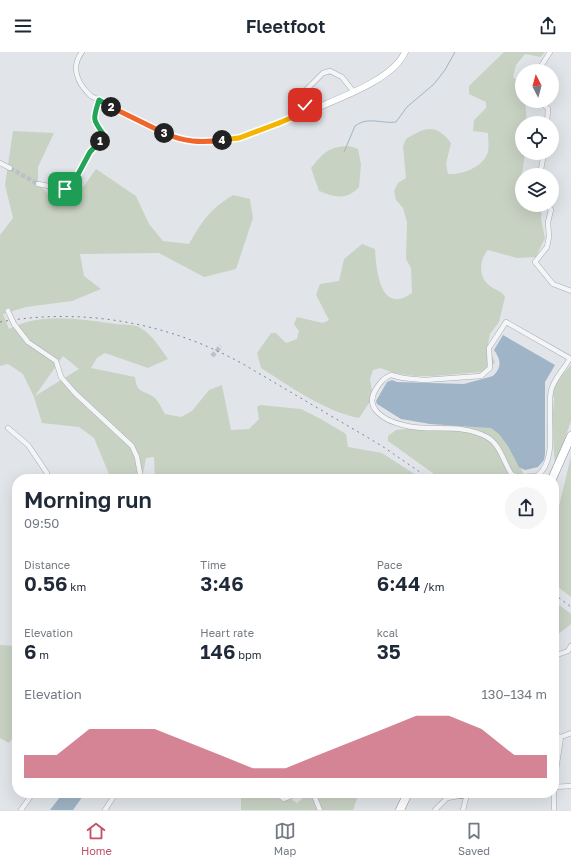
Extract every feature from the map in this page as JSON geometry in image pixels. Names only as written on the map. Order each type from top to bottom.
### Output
[{"type":"highway","points":[[554,474],[571,436]]},
{"type":"highway","points":[[400,810],[406,798]]},
{"type":"street","points":[[82,52],[77,59],[76,71],[78,81],[83,89],[99,100],[177,139],[199,143],[239,138],[353,91],[383,77],[397,65],[405,52]]},
{"type":"street","points":[[542,64],[550,52]]},
{"type":"street","points":[[305,112],[305,91],[323,74],[330,71],[335,72],[342,77],[353,91]]},
{"type":"street","points":[[38,184],[65,189],[76,178],[90,152],[104,135],[94,121],[99,100]]},
{"type":"street","points":[[0,163],[10,168]]},
{"type":"street","points":[[550,212],[548,222],[550,237],[547,247],[535,262],[553,284],[571,291]]},
{"type":"street","points":[[8,311],[14,324],[28,342],[56,361],[61,377],[75,393],[132,446],[137,457],[140,474]]},
{"type":"street","points":[[511,474],[496,446],[487,437],[461,429],[403,426],[381,416],[372,404],[371,398],[373,393],[384,378],[390,375],[424,380],[481,376],[490,368],[489,348],[506,322],[570,360],[551,388],[548,418],[550,454],[545,468],[539,474]]},
{"type":"street","points":[[8,428],[28,445],[46,474]]},
{"type":"street","points":[[559,654],[568,651],[571,646]]},
{"type":"street","points":[[559,750],[561,737],[571,733]]},
{"type":"street","points":[[559,787],[571,786]]},
{"type":"street","points":[[21,810],[29,798]]},
{"type":"street","points":[[104,810],[112,798]]},
{"type":"street","points":[[315,798],[320,810]]},
{"type":"street","points":[[436,810],[447,798]]},
{"type":"street","points":[[463,810],[466,798]]},
{"type":"street","points":[[554,798],[554,810]]},
{"type":"green space","points":[[504,52],[545,52],[541,57],[525,54],[517,64],[515,64],[513,77],[515,79],[515,108],[526,108],[526,116],[515,116],[515,160],[524,160],[523,168],[515,168],[515,212],[542,212],[541,219],[545,238],[536,257],[517,258],[488,250],[483,259],[481,268],[483,278],[490,286],[502,293],[505,297],[499,322],[490,334],[488,343],[495,363],[481,372],[434,376],[415,376],[394,373],[380,368],[373,370],[370,379],[373,397],[359,418],[346,415],[308,398],[261,368],[257,353],[271,333],[276,333],[286,343],[297,339],[299,331],[294,324],[297,317],[323,323],[329,320],[316,295],[320,284],[339,281],[344,259],[362,244],[375,249],[379,278],[386,294],[393,299],[401,299],[412,293],[411,268],[406,259],[407,222],[403,208],[396,200],[394,191],[398,183],[406,178],[403,146],[406,139],[419,132],[430,129],[435,130],[440,132],[451,143],[446,164],[448,174],[460,173],[472,169],[482,162],[488,152],[488,133],[473,131],[474,120],[486,108],[486,102],[469,94],[469,86]]},
{"type":"green space","points":[[13,131],[54,133],[38,167],[38,184],[58,203],[84,186],[96,169],[136,196],[149,224],[163,241],[189,244],[207,216],[225,200],[233,195],[250,199],[253,218],[236,269],[204,277],[159,253],[80,254],[84,276],[101,289],[72,301],[26,307],[3,314],[9,329],[34,320],[61,318],[137,326],[152,337],[168,359],[148,368],[105,353],[97,358],[91,368],[135,377],[137,387],[155,398],[165,414],[181,417],[192,411],[209,390],[222,385],[231,430],[249,429],[259,419],[257,407],[260,405],[301,409],[346,434],[348,447],[382,453],[414,474],[155,474],[154,457],[146,458],[143,474],[109,474],[94,438],[79,427],[42,423],[34,397],[23,374],[8,364],[0,366],[0,235],[13,218],[5,185]],"holes":[[[63,356],[79,369],[35,396]]]},
{"type":"green space","points":[[349,146],[358,149],[361,165],[359,187],[345,196],[335,196],[319,191],[311,168],[327,151]]},
{"type":"green space","points":[[571,365],[571,421],[555,466],[552,423],[554,399],[551,387]]},
{"type":"green space","points":[[463,423],[491,428],[497,431],[512,450],[524,474],[434,474],[388,441],[388,436],[396,430]]},
{"type":"green space","points":[[571,456],[571,597],[559,588],[559,506]]},
{"type":"green space","points":[[559,605],[571,614],[571,624],[559,634]]},
{"type":"green space","points":[[0,645],[12,646],[12,739],[9,743],[0,738]]},
{"type":"green space","points":[[241,798],[290,798],[297,803],[303,798],[357,798],[353,810],[241,810]]},
{"type":"water","points":[[503,335],[555,365],[545,382],[545,454],[544,460],[538,467],[525,470],[519,467],[508,446],[499,434],[491,428],[430,424],[401,419],[377,404],[376,401],[387,382],[392,380],[397,382],[464,384],[493,376],[498,370],[500,363],[494,350]]},
{"type":"water","points":[[59,798],[81,798],[73,810],[50,810]]},
{"type":"waterway","points":[[344,152],[355,126],[360,123],[365,121],[396,122],[407,107],[434,84],[445,70],[455,52]]},
{"type":"tunnel","points":[[10,168],[38,184]]},
{"type":"tunnel","points":[[212,356],[221,346]]},
{"type":"railway","points":[[0,322],[63,316],[94,318],[125,322],[186,338],[243,364],[382,446],[423,474]]},
{"type":"railway","points":[[559,598],[571,607]]},
{"type":"route","points":[[65,189],[68,188],[76,178],[90,152],[99,143],[104,135],[94,121],[99,100],[177,139],[199,143],[239,138],[260,131],[305,112],[305,105]]}]
